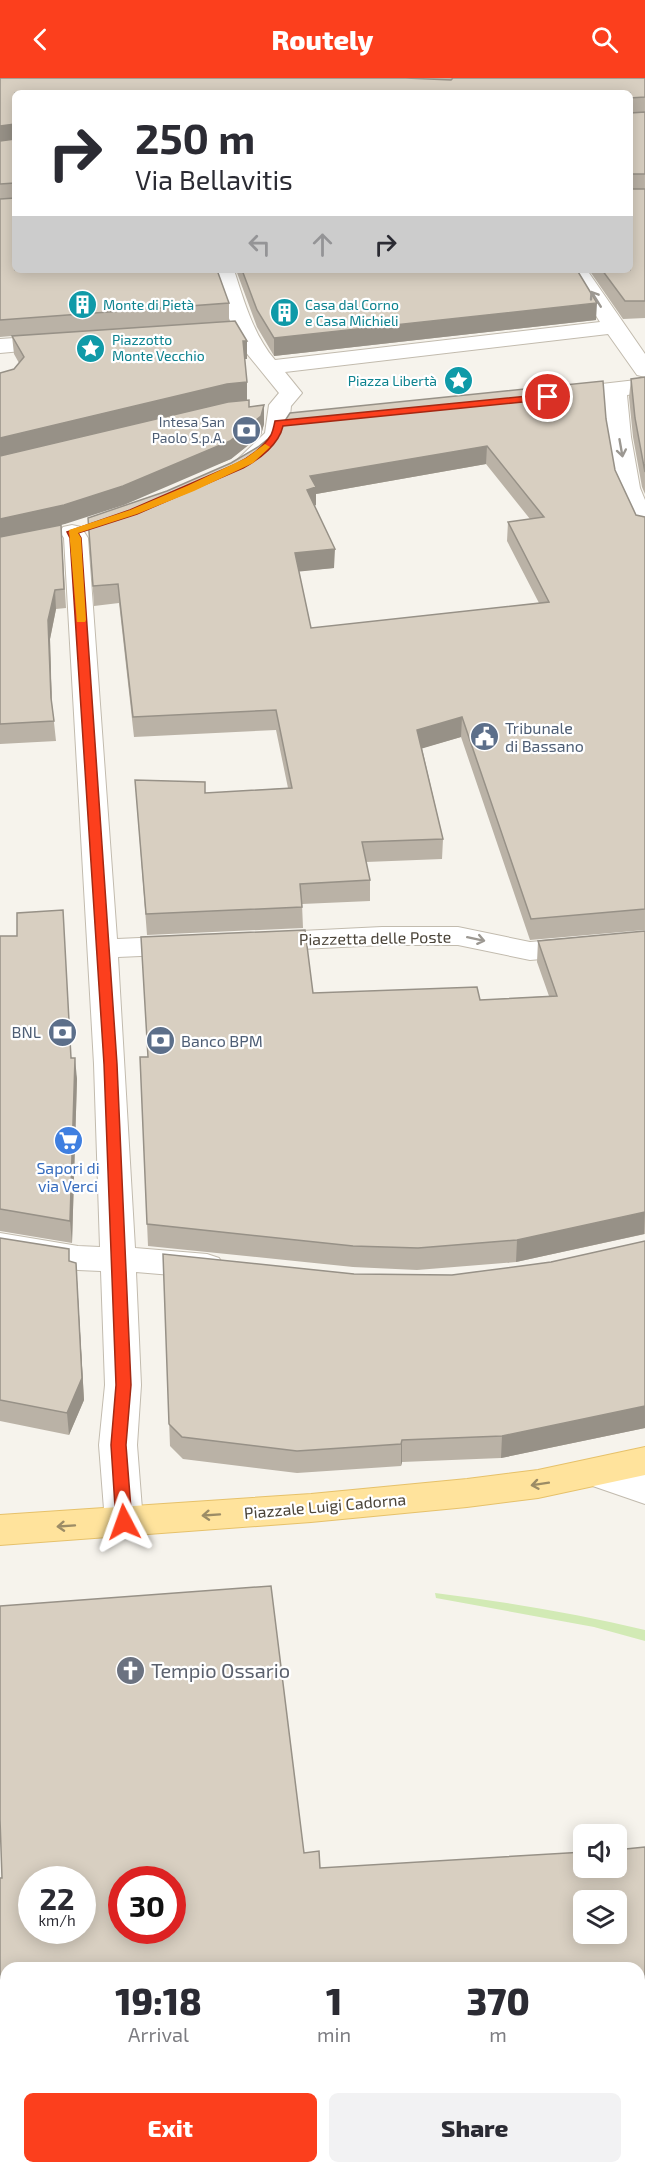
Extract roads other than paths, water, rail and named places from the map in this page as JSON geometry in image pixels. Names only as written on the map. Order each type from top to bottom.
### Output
[{"type":"main road","name":"Piazzale Luigi Cadorna","points":[[0,1530],[311,1508],[456,1494],[538,1484],[645,1461]]},
{"type":"street","points":[[225,273],[241,320],[255,350],[291,393],[281,414],[276,435],[270,443],[250,460],[230,471]]},
{"type":"street","points":[[579,273],[645,370]]},
{"type":"street","points":[[222,330],[241,320]]},
{"type":"street","points":[[267,362],[614,327]]},
{"type":"street","points":[[2,355],[82,340]]},
{"type":"street","points":[[534,398],[645,386]]},
{"type":"street","points":[[615,390],[619,437],[628,488],[645,528]]},
{"type":"street","points":[[72,531],[76,538],[110,1064],[123,1385],[118,1445],[124,1522]]},
{"type":"street","name":"Piazzetta delle Poste","points":[[103,949],[382,936],[458,936],[530,951],[645,941]]},
{"type":"street","points":[[0,1245],[78,1258],[146,1260],[237,1269]]},
{"type":"street","points":[[597,1473],[645,1490]]},
{"type":"place","name":"Monte di Pietà","points":[[82,305]]},
{"type":"place","name":"Casa dal Corno e Casa Michieli","points":[[284,313]]},
{"type":"place","name":"Piazzotto Monte Vecchio","points":[[91,348]]},
{"type":"place","name":"Piazza Libertà","points":[[458,381]]},
{"type":"place","name":"Intesa San Paolo S.p.A.","points":[[246,430]]},
{"type":"place","name":"Tribunale di Bassano","points":[[484,737]]},
{"type":"place","name":"BNL","points":[[62,1032]]},
{"type":"place","name":"Banco BPM","points":[[160,1041]]},
{"type":"place","name":"Sapori di via Verci","points":[[68,1140]]},
{"type":"place","name":"Tempio Ossario","points":[[130,1671]]}]
